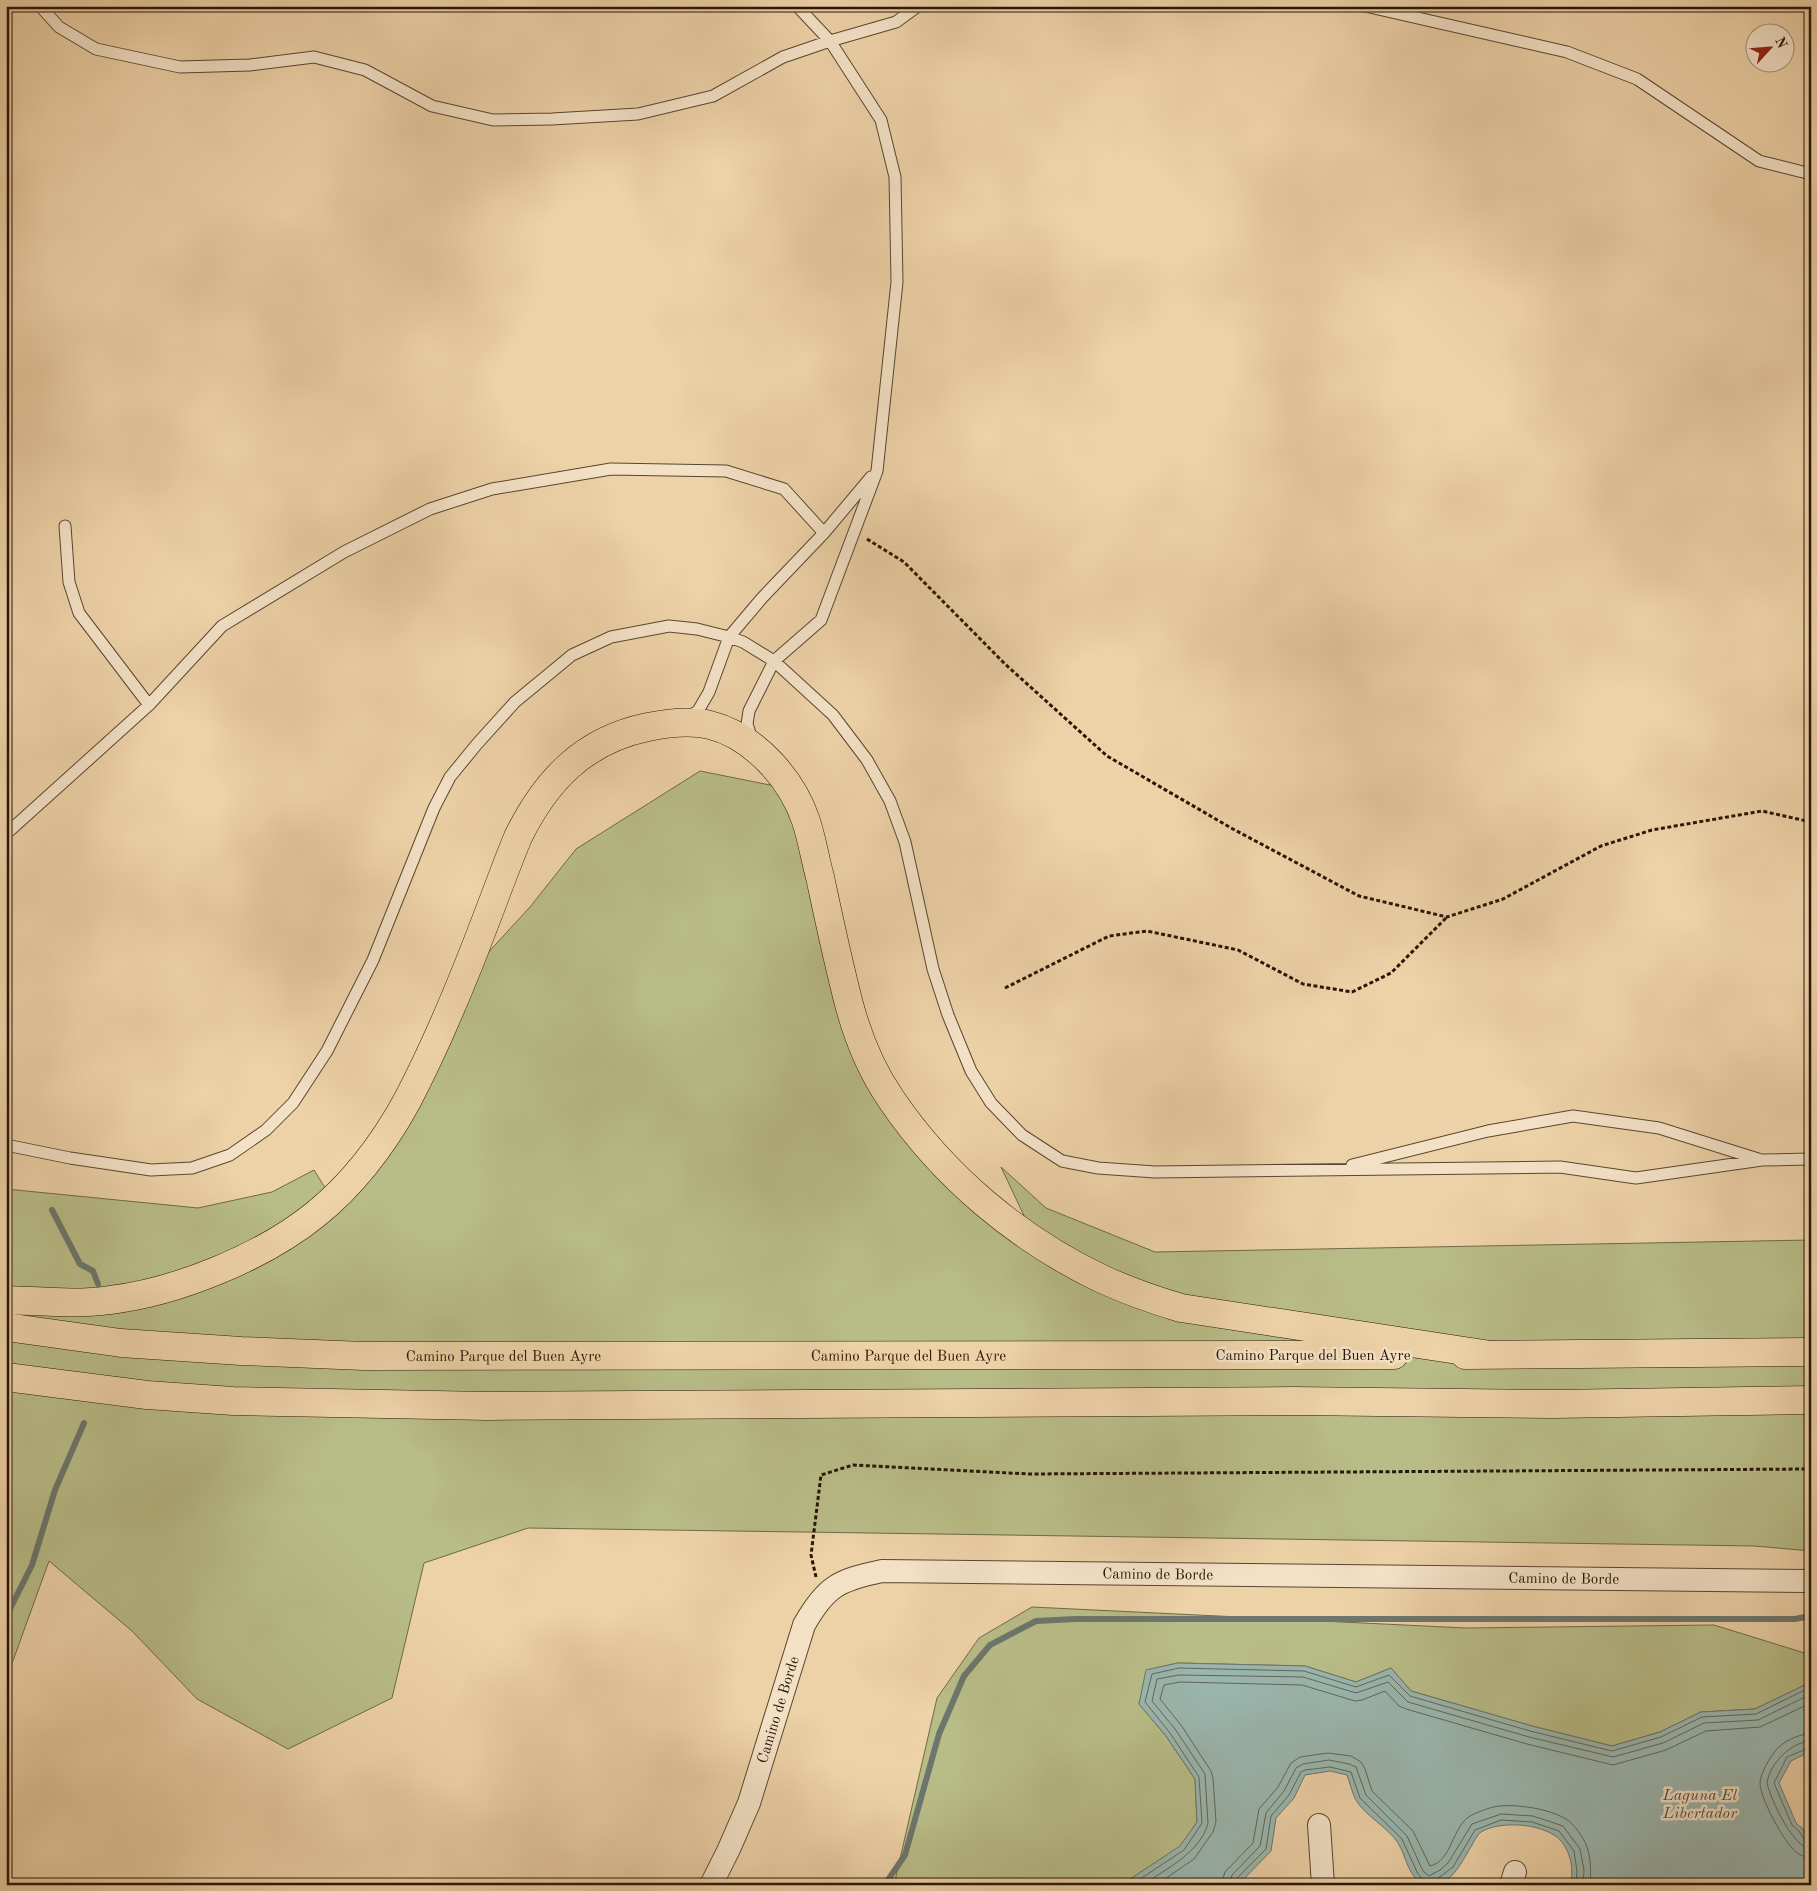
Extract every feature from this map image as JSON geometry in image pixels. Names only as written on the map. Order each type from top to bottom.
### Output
[{"type":"highway","points":[[6,1300],[107,1301],[157,1290],[213,1272],[243,1258],[274,1242],[315,1214],[351,1180],[388,1132],[406,1103],[447,1016],[518,837],[552,782],[581,755],[601,742],[642,728],[677,722],[711,726],[740,738],[782,776],[799,804],[806,822],[849,1004],[865,1053],[875,1074],[889,1097],[924,1144],[987,1206],[1070,1263],[1134,1293],[1181,1308],[1484,1354]]},
{"type":"highway","name":"Camino Parque del Buen Ayre","points":[[6,1327],[121,1343],[242,1351],[364,1356],[809,1357],[1811,1352]]},
{"type":"highway","points":[[6,1378],[147,1395],[233,1401],[487,1406],[1294,1400],[1553,1404],[1811,1400]]},
{"type":"street","name":"Camino de Borde","points":[[710,1885],[729,1849],[749,1803],[804,1625],[815,1605],[828,1590],[845,1580],[882,1571],[1811,1582]]},
{"type":"street","points":[[1319,1826],[1322,1885]]},
{"type":"lane","points":[[40,6],[59,27],[96,49],[180,67],[250,65],[314,57],[365,70],[432,106],[493,120],[638,114],[704,99],[713,96],[783,57],[896,22],[918,6]]},
{"type":"lane","points":[[756,751],[747,724],[749,711],[774,661],[821,620],[877,471],[897,282],[895,177],[880,120],[830,41],[797,6]]},
{"type":"lane","points":[[1365,6],[1567,52],[1637,79],[1759,161],[1811,174]]},
{"type":"lane","points":[[6,834],[149,705],[222,626],[344,552],[430,509],[492,489],[611,469],[726,470],[784,489],[824,533]]},
{"type":"lane","points":[[677,722],[698,711],[709,692],[729,637],[762,598],[824,533],[877,471]]},
{"type":"lane","points":[[65,526],[69,582],[79,613],[149,705]]},
{"type":"lane","points":[[6,1145],[70,1158],[151,1170],[192,1168],[230,1155],[266,1130],[293,1103],[327,1051],[373,960],[434,808],[450,777],[515,702],[572,655],[611,637],[669,626],[697,629],[729,637],[743,642],[774,661],[833,714],[867,760],[890,800],[905,842],[933,968],[948,1016],[971,1071],[991,1103],[1022,1135],[1062,1161],[1098,1168],[1155,1172],[1560,1167],[1636,1178],[1762,1160],[1811,1160]]},
{"type":"lane","points":[[1332,1170],[1488,1131],[1573,1116],[1659,1128],[1762,1160]]},
{"type":"path","points":[[854,531],[904,562],[1004,664],[1106,756],[1233,829],[1359,896],[1447,917]]},
{"type":"path","points":[[1005,988],[1109,936],[1147,931],[1238,950],[1303,984],[1352,992],[1391,973],[1447,917],[1503,899],[1602,846],[1652,830],[1762,811],[1811,822]]},
{"type":"path","points":[[828,1590],[814,1575],[811,1555],[821,1475],[852,1465],[1029,1474],[1811,1469]]},
{"type":"green space","points":[[700,771],[790,789],[875,1074],[1036,1241],[1001,1167],[1046,1208],[1155,1252],[1811,1240],[1811,1551],[1755,1546],[528,1528],[424,1563],[392,1698],[288,1749],[197,1699],[132,1631],[49,1561],[6,1680],[6,1189],[198,1208],[272,1192],[314,1170],[332,1199],[351,1180],[462,981],[530,907],[576,849]]},
{"type":"green space","points":[[1032,1607],[1466,1628],[1714,1625],[1811,1655],[1811,1682],[1755,1709],[1701,1712],[1660,1732],[1612,1746],[1532,1726],[1411,1691],[1391,1668],[1356,1682],[1305,1666],[1178,1663],[1147,1670],[1139,1704],[1166,1736],[1195,1779],[1197,1822],[1181,1846],[1121,1885],[894,1885],[937,1698],[979,1638]]},
{"type":"water","name":"Laguna El Libertador","points":[[1178,1663],[1305,1666],[1356,1682],[1391,1668],[1411,1691],[1532,1726],[1612,1746],[1660,1732],[1701,1712],[1755,1709],[1811,1682],[1811,1751],[1791,1761],[1779,1783],[1796,1823],[1811,1841],[1810,1885],[1571,1885],[1571,1862],[1562,1842],[1546,1831],[1535,1827],[1511,1825],[1489,1828],[1481,1832],[1456,1871],[1445,1881],[1431,1885],[1423,1883],[1413,1875],[1394,1837],[1360,1806],[1353,1794],[1347,1775],[1330,1771],[1305,1775],[1294,1798],[1276,1818],[1271,1851],[1238,1885],[1121,1885],[1180,1846],[1197,1822],[1195,1779],[1166,1736],[1139,1704],[1146,1670]]},
{"type":"waterway","points":[[52,1210],[80,1264],[93,1271],[98,1284]]},
{"type":"waterway","points":[[6,1617],[32,1565],[55,1490],[84,1423]]},
{"type":"waterway","points":[[882,1885],[888,1880],[905,1855],[939,1734],[964,1676],[990,1645],[1036,1621],[1076,1619],[1795,1619],[1811,1616]]}]
